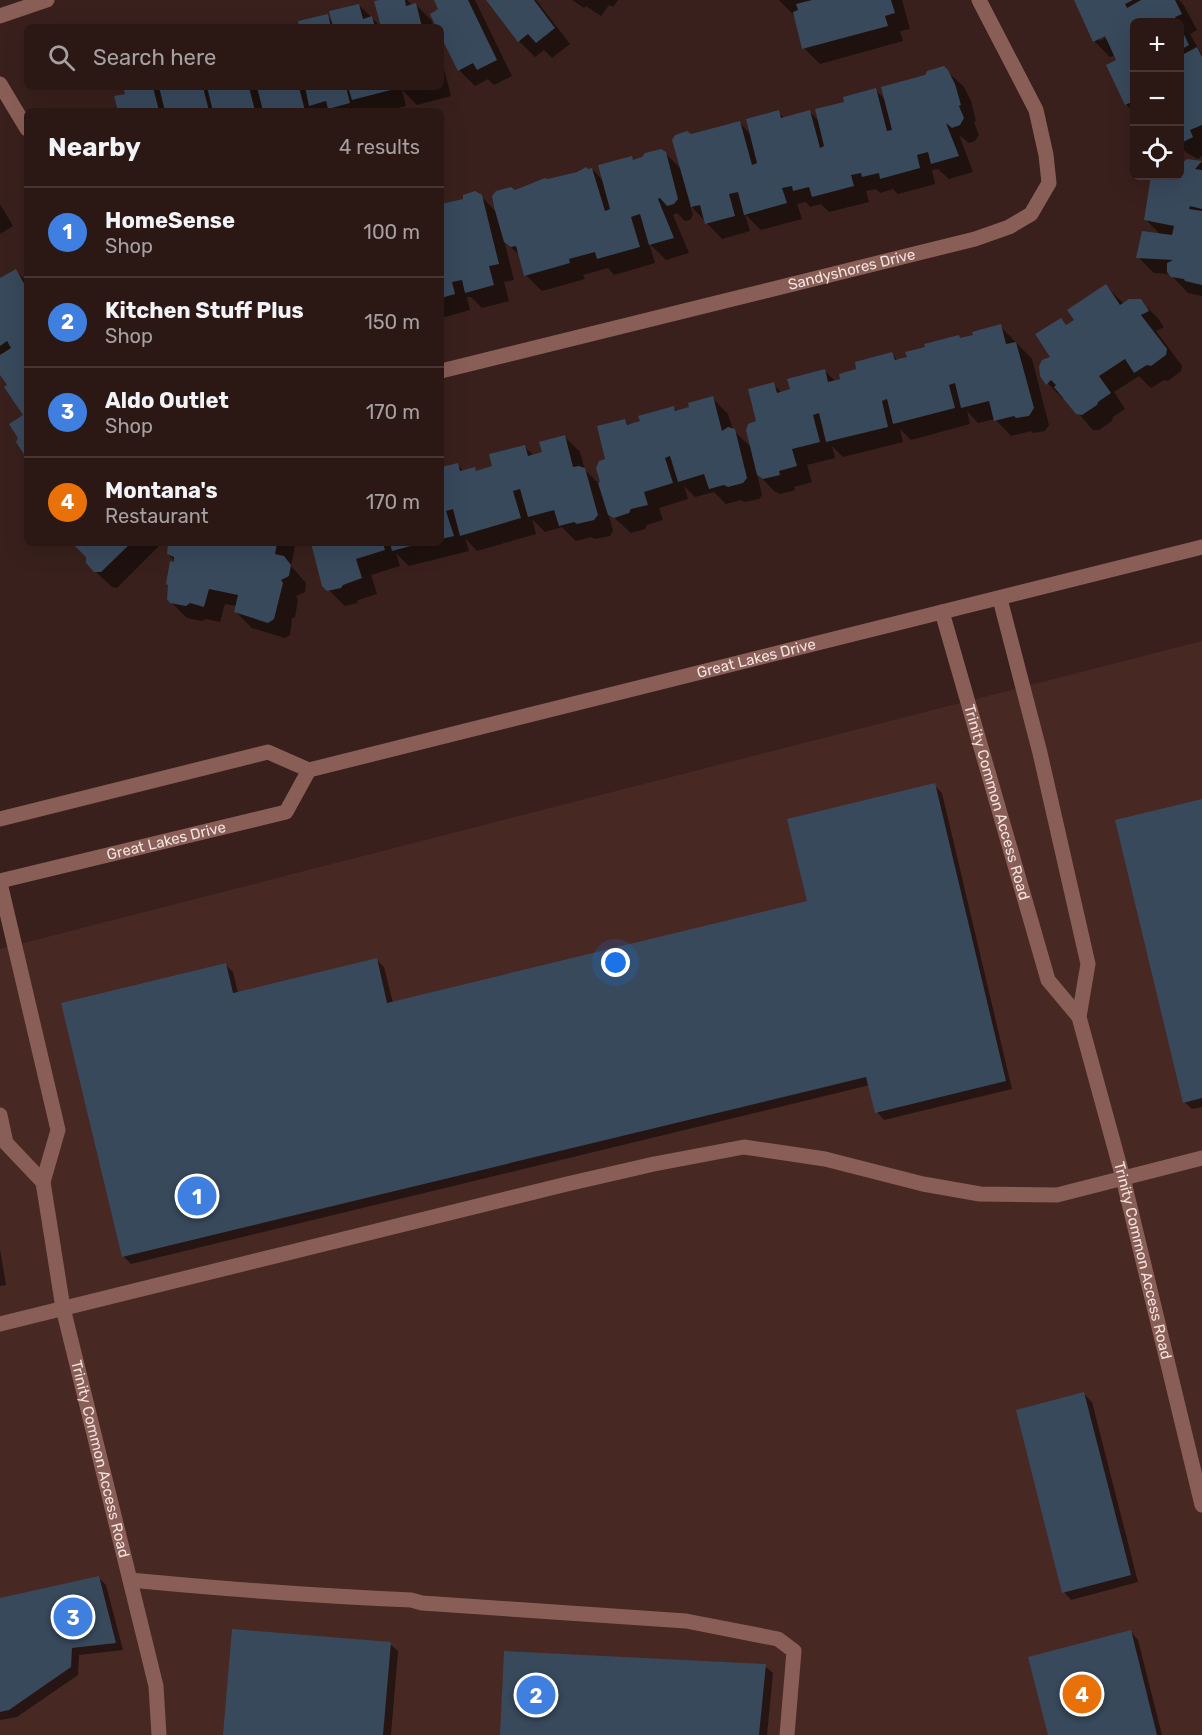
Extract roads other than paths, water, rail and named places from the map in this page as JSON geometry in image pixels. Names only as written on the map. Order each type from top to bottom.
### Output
[{"type":"street","points":[[0,16],[47,0]]},
{"type":"street","name":"Sandyshores Drive","points":[[444,370],[975,238],[1008,227],[1031,214],[1049,183],[1046,155],[1036,110],[979,0]]},
{"type":"street","points":[[0,84],[24,124]]},
{"type":"street","name":"Great Lakes Drive","points":[[0,882],[286,812],[309,770],[1202,547]]},
{"type":"street","name":"Trinity Common Access Road","points":[[1000,599],[1040,753],[1088,964],[1079,1017]]},
{"type":"street","name":"Trinity Common Access Road","points":[[942,612],[1048,980],[1079,1017],[1123,1178],[1202,1505]]},
{"type":"street","points":[[0,819],[268,752],[309,770]]},
{"type":"street","name":"Trinity Common Access Road","points":[[0,882],[58,1130],[43,1182],[63,1308],[156,1686],[159,1735]]},
{"type":"street","points":[[0,1115],[6,1143],[43,1182]]},
{"type":"street","points":[[0,1324],[633,1169],[744,1147],[825,1159],[923,1184],[980,1194],[1057,1195],[1202,1158]]},
{"type":"street","points":[[130,1580],[246,1591],[411,1600],[422,1603],[686,1621],[778,1639],[794,1652],[787,1735]]},
{"type":"place","name":"HomeSense","points":[[197,1196]]},
{"type":"place","name":"Aldo Outlet","points":[[73,1617]]},
{"type":"place","name":"Montana's","points":[[1082,1694]]},
{"type":"place","name":"Kitchen Stuff Plus","points":[[536,1695]]}]
